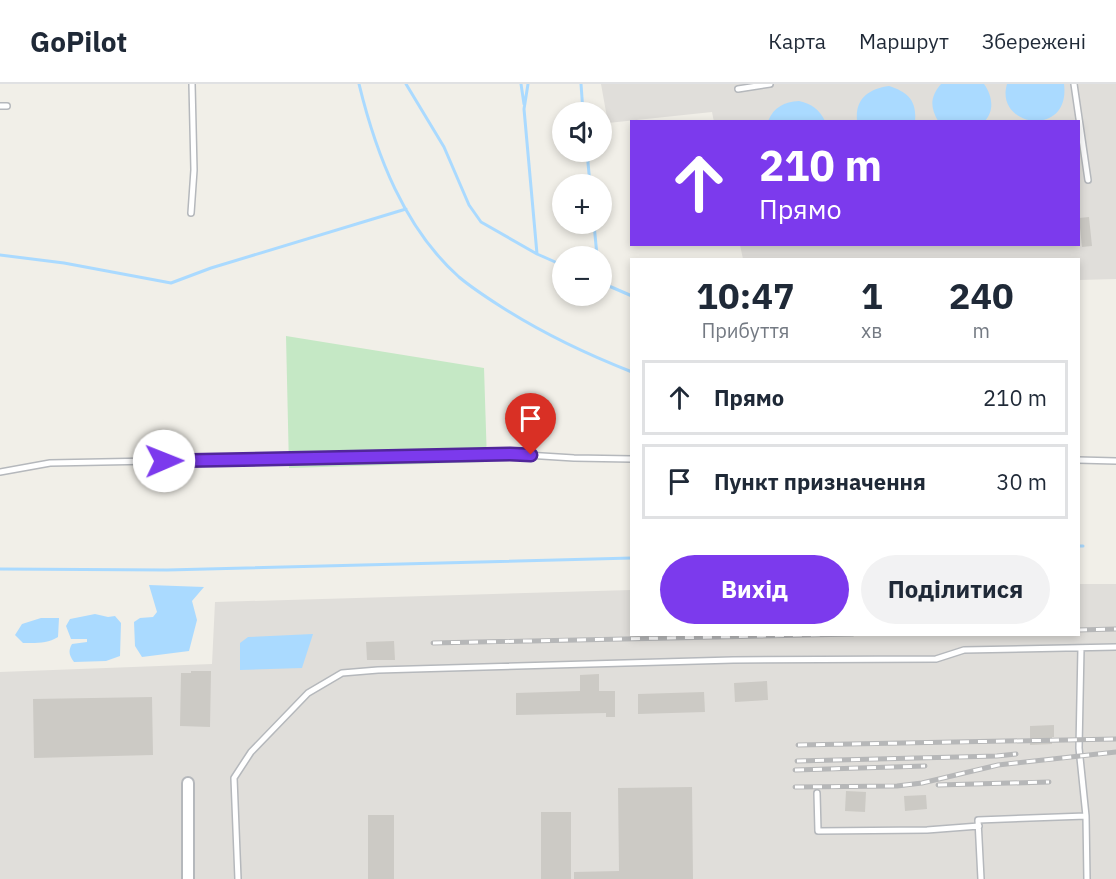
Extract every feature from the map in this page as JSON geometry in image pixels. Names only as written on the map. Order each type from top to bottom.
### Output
[{"type":"street","points":[[188,783],[188,879]]},
{"type":"lane","points":[[191,213],[194,170],[192,84]]},
{"type":"lane","points":[[738,88],[770,84]]},
{"type":"lane","points":[[1074,84],[1079,120]]},
{"type":"lane","points":[[0,106],[7,106]]},
{"type":"lane","points":[[1080,125],[1088,180]]},
{"type":"lane","points":[[0,472],[50,463],[484,454],[630,459]]},
{"type":"lane","points":[[1080,460],[1116,460]]},
{"type":"lane","points":[[238,879],[234,778],[251,752],[308,693],[342,673],[428,668],[733,660],[936,659],[964,650],[1116,647]]},
{"type":"lane","points":[[1082,648],[1079,748],[1086,816],[1087,879]]},
{"type":"lane","points":[[817,793],[818,831],[927,830],[979,826]]},
{"type":"lane","points":[[981,879],[978,820],[1086,816]]},
{"type":"shaded area","points":[[601,84],[1116,84],[1116,279],[1080,280],[1080,258],[743,258],[740,246],[1080,246],[1080,120],[714,120],[712,112],[612,123],[612,102],[604,102]]},
{"type":"shaded area","points":[[1080,584],[1116,584],[1116,879],[0,879],[0,672],[212,664],[215,602],[630,590],[630,636],[1080,636]]},
{"type":"green space","points":[[286,336],[484,368],[487,462],[289,468]]},
{"type":"water","points":[[941,84],[984,84],[991,102],[990,112],[986,120],[938,120],[932,102]]},
{"type":"water","points":[[1007,84],[1064,84],[1063,102],[1056,113],[1046,120],[1030,120],[1021,117],[1011,110],[1006,99]]},
{"type":"water","points":[[889,86],[906,94],[913,103],[915,120],[857,120],[858,107],[864,96]]},
{"type":"water","points":[[799,101],[808,104],[815,108],[824,120],[769,120],[780,106]]},
{"type":"water","points":[[149,585],[204,587],[192,601],[197,620],[189,651],[142,657],[135,646],[134,622],[140,618],[153,617],[157,612]]},
{"type":"water","points":[[95,614],[115,616],[121,623],[120,656],[106,661],[74,662],[70,653],[72,644],[87,642],[87,639],[71,639],[66,626],[70,619]]},
{"type":"water","points":[[41,618],[59,618],[58,637],[46,642],[23,643],[15,635],[22,624]]},
{"type":"water","points":[[313,634],[302,668],[240,670],[240,643],[248,637]]},
{"type":"building","points":[[1089,217],[1092,246],[1082,247],[1080,218]]},
{"type":"building","points":[[394,641],[395,660],[367,660],[366,642]]},
{"type":"building","points":[[191,671],[211,671],[210,727],[180,726],[181,673],[191,673]]},
{"type":"building","points":[[599,674],[599,691],[615,691],[615,717],[606,717],[606,713],[516,715],[516,693],[580,691],[580,675]]},
{"type":"building","points":[[767,681],[768,700],[735,702],[734,683]]},
{"type":"building","points":[[704,692],[705,712],[638,714],[638,694]]},
{"type":"building","points":[[152,697],[153,755],[34,758],[33,699]]},
{"type":"building","points":[[1054,725],[1052,744],[1030,745],[1030,726]]},
{"type":"building","points":[[692,787],[693,879],[574,879],[574,872],[619,871],[618,788]]},
{"type":"building","points":[[846,791],[866,792],[865,812],[845,811]]},
{"type":"building","points":[[926,795],[927,809],[905,811],[904,796]]},
{"type":"building","points":[[541,812],[571,812],[571,879],[541,879]]},
{"type":"building","points":[[368,815],[394,815],[394,879],[368,879]]},
{"type":"waterway","points":[[359,84],[374,137],[395,188],[408,213],[440,258],[469,285],[516,316],[564,342],[630,371]]},
{"type":"waterway","points":[[406,84],[444,147],[469,205],[481,222],[537,254]]},
{"type":"waterway","points":[[521,84],[524,104]]},
{"type":"waterway","points":[[528,84],[524,109],[537,254],[552,261]]},
{"type":"waterway","points":[[581,84],[582,102]]},
{"type":"waterway","points":[[588,162],[589,174]]},
{"type":"waterway","points":[[0,255],[64,263],[171,283],[211,268],[406,209]]},
{"type":"waterway","points":[[595,234],[596,246]]},
{"type":"waterway","points":[[612,287],[630,295]]},
{"type":"waterway","points":[[0,569],[167,570],[630,558]]},
{"type":"railway","points":[[1080,630],[1116,629]]},
{"type":"railway","points":[[433,643],[760,636]]},
{"type":"railway","points":[[798,745],[1116,739]]},
{"type":"railway","points":[[795,787],[897,786],[922,783],[998,765],[1116,752]]},
{"type":"railway","points":[[797,761],[1016,754]]},
{"type":"railway","points":[[795,770],[925,766]]},
{"type":"railway","points":[[938,785],[1049,782]]},
{"type":"route","points":[[164,461],[531,455]]}]
